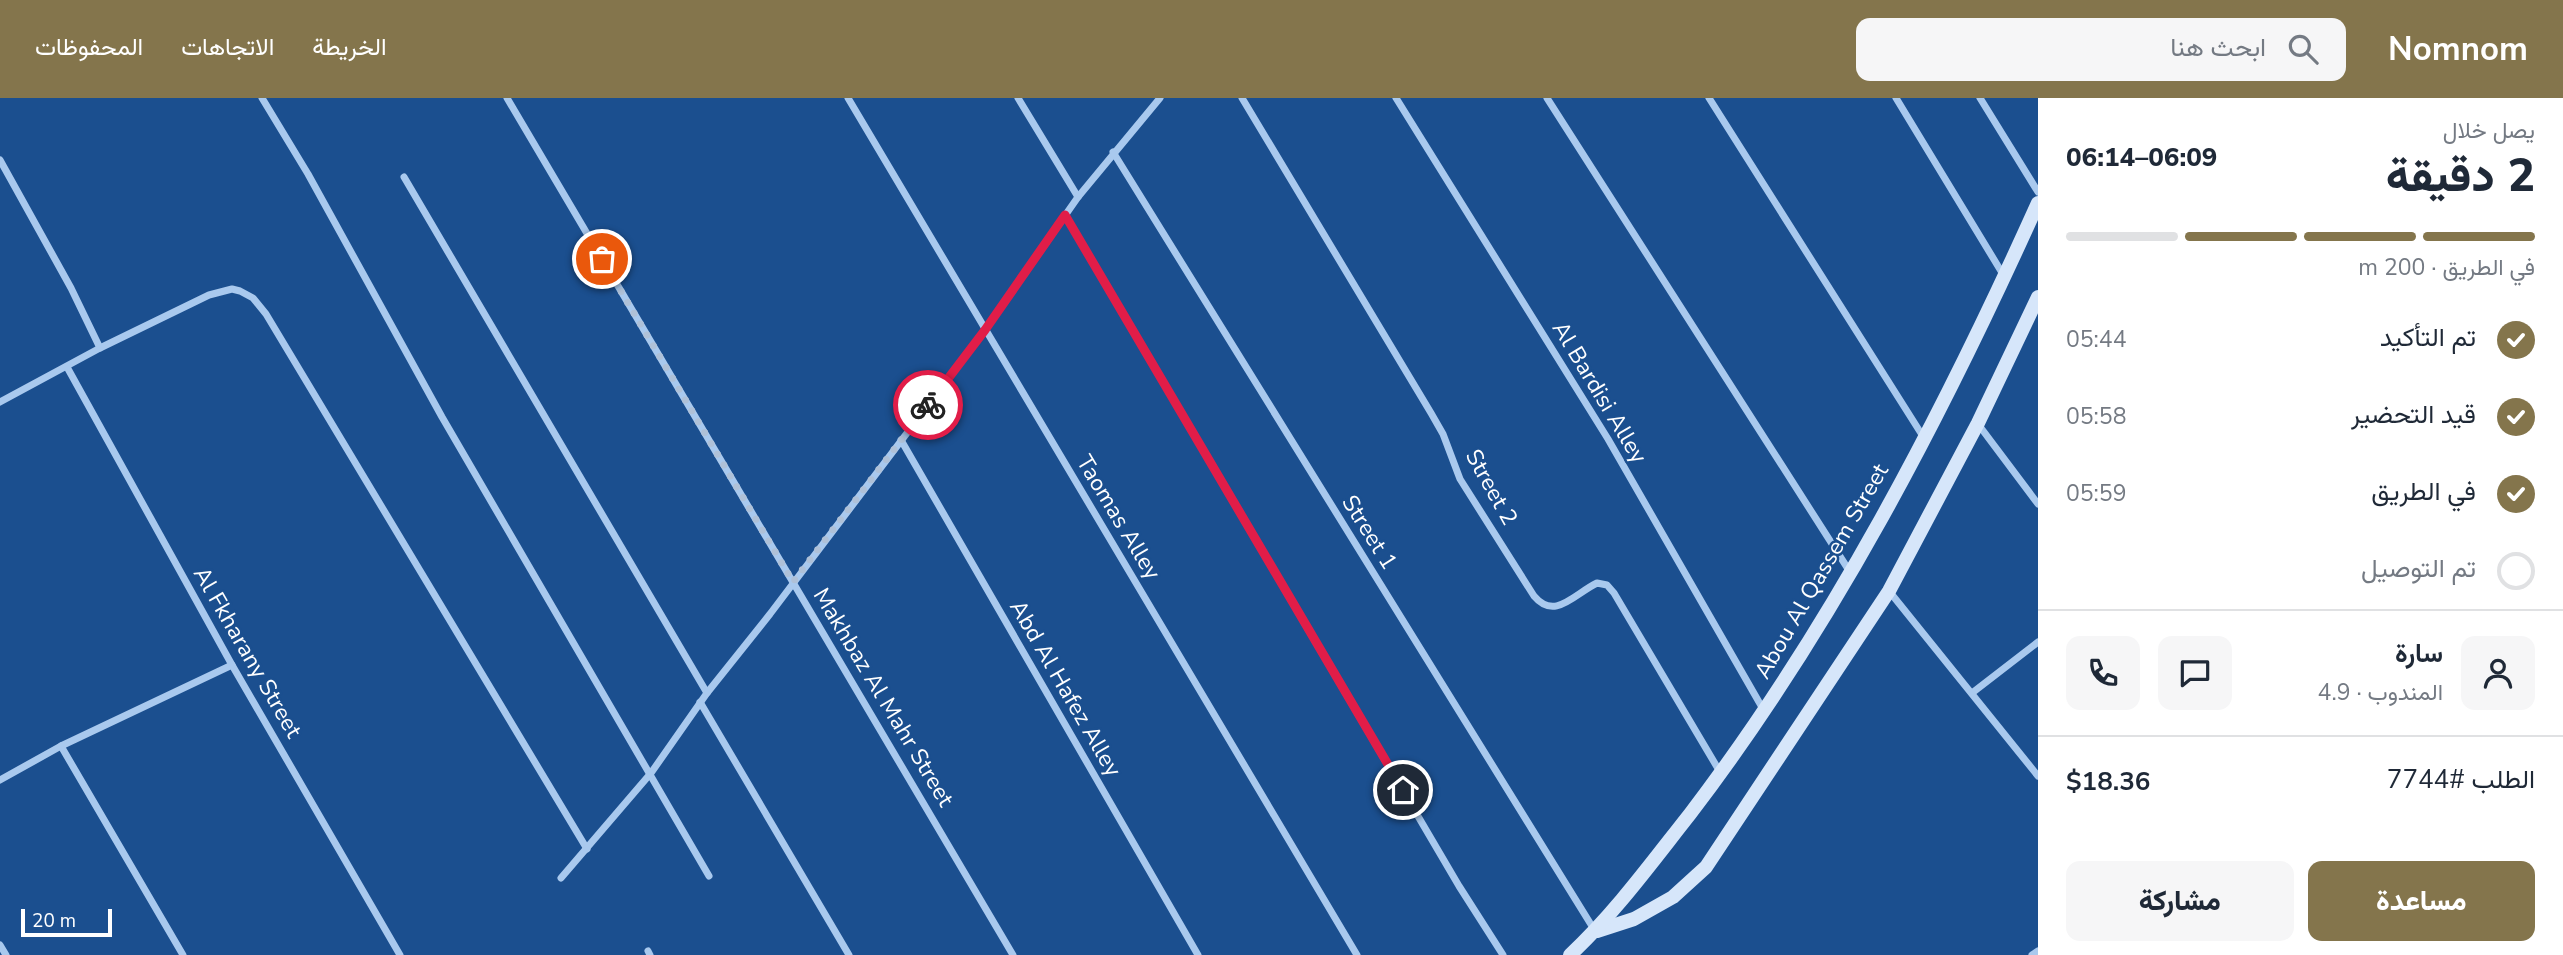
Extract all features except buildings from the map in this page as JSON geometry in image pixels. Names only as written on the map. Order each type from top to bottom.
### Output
[{"type":"street","points":[[262,98],[308,174],[442,417],[709,876]]},
{"type":"street","name":"Makhbaz Al Mahr Street","points":[[507,98],[1013,955]]},
{"type":"street","name":"Taomas Alley","points":[[848,98],[1357,955]]},
{"type":"street","points":[[1018,98],[1078,197]]},
{"type":"street","points":[[561,878],[651,773],[700,702],[985,330],[1078,197],[1160,98]]},
{"type":"street","name":"Street 2","points":[[1242,98],[1431,413],[1443,434],[1460,479],[1534,596],[1541,604],[1551,608],[1562,605],[1597,583],[1607,585],[1721,773]]},
{"type":"street","name":"Al Bardisi Alley","points":[[1396,98],[1608,439],[1764,711]]},
{"type":"street","points":[[1547,98],[1850,572]]},
{"type":"street","points":[[1709,98],[1924,438]]},
{"type":"street","points":[[1896,98],[2004,276]]},
{"type":"street","points":[[1980,98],[2038,192]]},
{"type":"street","name":"Street 1","points":[[1113,152],[1595,931]]},
{"type":"street","points":[[0,160],[71,288],[100,348]]},
{"type":"street","points":[[404,177],[707,693]]},
{"type":"street","name":"Abou Al Qassem Street","points":[[1570,955],[1595,931],[1721,773],[1809,642],[1924,438],[2004,276],[2035,221],[2038,203]]},
{"type":"street","points":[[1065,215],[1459,886],[1503,955]]},
{"type":"street","points":[[0,402],[100,348],[223,291],[240,291],[253,298],[266,314],[587,849]]},
{"type":"street","name":"Abou Al Qassem Street","points":[[1595,931],[1634,919],[1673,897],[1706,867],[1889,591],[1978,423],[2038,297]]},
{"type":"street","name":"Al Fkharany Street","points":[[66,367],[232,665],[400,955]]},
{"type":"street","points":[[1978,423],[2037,500]]},
{"type":"street","name":"Abd Al Hafez Alley","points":[[901,440],[1198,955]]},
{"type":"street","points":[[1889,591],[2038,776]]},
{"type":"street","points":[[1972,693],[2038,642]]},
{"type":"street","points":[[0,780],[61,746],[232,665]]},
{"type":"street","points":[[700,702],[849,955]]},
{"type":"street","points":[[61,746],[183,955]]},
{"type":"street","points":[[0,945],[6,955]]},
{"type":"street","points":[[2032,955],[2038,951]]},
{"type":"way so far","points":[[602,259],[793,582],[928,405]]},
{"type":"route","points":[[928,405],[985,330],[1065,215],[1403,790]]}]
